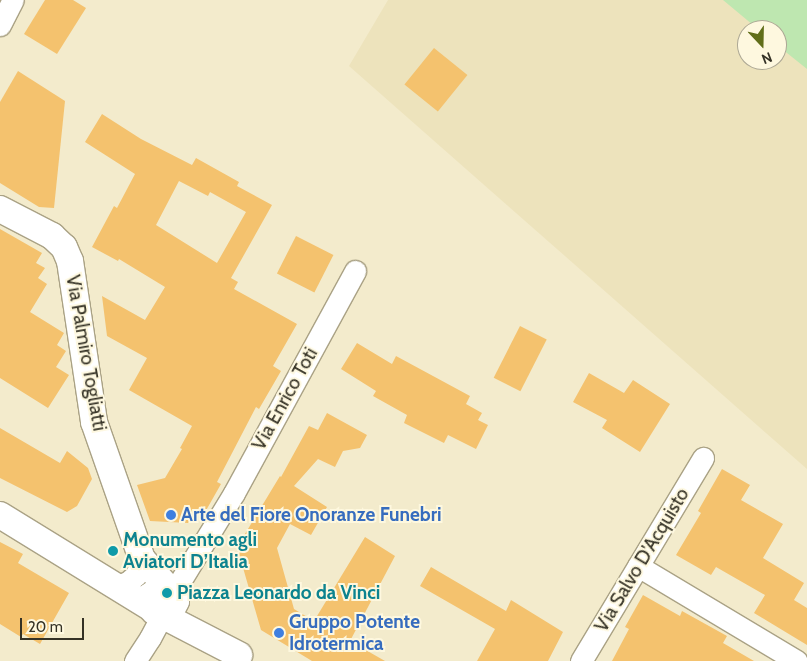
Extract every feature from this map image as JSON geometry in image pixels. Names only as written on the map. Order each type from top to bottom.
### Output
[{"type":"street","points":[[0,25],[13,0]]},
{"type":"street","name":"Via Palmiro Togliatti","points":[[0,209],[52,236],[64,247],[70,261],[94,422],[142,559]]},
{"type":"street","name":"Via Enrico Toti","points":[[164,601],[215,526],[355,271]]},
{"type":"street","name":"Via Salvo D'Acquisto","points":[[580,661],[704,458]]},
{"type":"street","points":[[0,515],[117,586],[164,601],[244,658]]},
{"type":"street","points":[[117,586],[128,582],[136,576],[142,559]]},
{"type":"street","points":[[135,661],[150,638],[164,601],[142,559]]},
{"type":"street","points":[[638,566],[797,661]]},
{"type":"shaded area","points":[[388,0],[807,0],[807,469],[349,66]]},
{"type":"green space","points":[[723,0],[807,0],[807,69],[787,53],[787,20],[747,20]]},
{"type":"building","points":[[45,0],[73,0],[86,8],[57,54],[24,34]]},
{"type":"building","points":[[434,48],[467,75],[438,112],[404,85]]},
{"type":"building","points":[[18,71],[65,101],[54,208],[39,207],[0,183],[0,102]]},
{"type":"building","points":[[102,114],[141,139],[192,165],[196,158],[239,182],[237,186],[272,205],[231,278],[238,282],[234,289],[297,324],[273,366],[281,371],[259,409],[256,407],[217,482],[221,484],[204,514],[196,510],[188,523],[150,521],[137,485],[165,478],[182,449],[180,448],[192,426],[129,390],[147,358],[107,336],[102,296],[145,320],[165,287],[119,259],[118,261],[92,247],[114,206],[117,208],[135,174],[85,142]],"holes":[[[179,181],[208,196],[210,192],[246,212],[217,263],[156,225]]]},
{"type":"building","points":[[0,229],[42,253],[36,263],[45,268],[38,278],[47,284],[30,312],[64,333],[57,345],[66,351],[56,367],[69,375],[48,408],[0,378]]},
{"type":"building","points":[[296,236],[333,255],[314,292],[277,273]]},
{"type":"building","points":[[520,326],[547,340],[520,391],[494,378]]},
{"type":"building","points":[[357,343],[392,364],[396,356],[470,396],[466,404],[482,413],[478,420],[488,425],[476,449],[448,435],[444,443],[404,423],[407,415],[373,396],[376,391],[341,369]]},
{"type":"building","points":[[589,373],[624,393],[633,380],[670,404],[640,452],[602,428],[607,420],[573,402]]},
{"type":"building","points":[[327,413],[367,435],[360,448],[343,451],[335,467],[318,459],[294,486],[327,507],[311,535],[290,524],[277,548],[294,609],[314,621],[365,537],[395,556],[350,641],[385,661],[312,661],[261,630],[237,547],[281,477],[309,426],[318,430]]},
{"type":"building","points":[[0,428],[60,463],[67,451],[88,468],[92,479],[77,506],[67,512],[0,478]]},
{"type":"building","points":[[722,469],[750,485],[741,500],[783,524],[763,558],[804,583],[794,600],[807,608],[807,645],[754,613],[765,595],[716,567],[711,575],[676,555],[701,513],[698,511]]},
{"type":"building","points":[[0,542],[23,554],[18,563],[69,593],[40,644],[23,634],[21,637],[0,624]]},
{"type":"building","points":[[431,567],[506,611],[511,600],[563,632],[548,661],[477,661],[495,629],[420,586]]},
{"type":"building","points":[[643,595],[680,616],[682,611],[727,636],[723,643],[754,661],[612,661],[629,629],[625,627]]},
{"type":"place","name":"Arte del Fiore Onoranze Funebri","points":[[171,515]]},
{"type":"place","name":"Monumento agli Aviatori D’Italia","points":[[113,551]]},
{"type":"place","name":"Piazza Leonardo da Vinci","points":[[167,593]]},
{"type":"place","name":"Gruppo Potente Idrotermica","points":[[279,633]]}]
